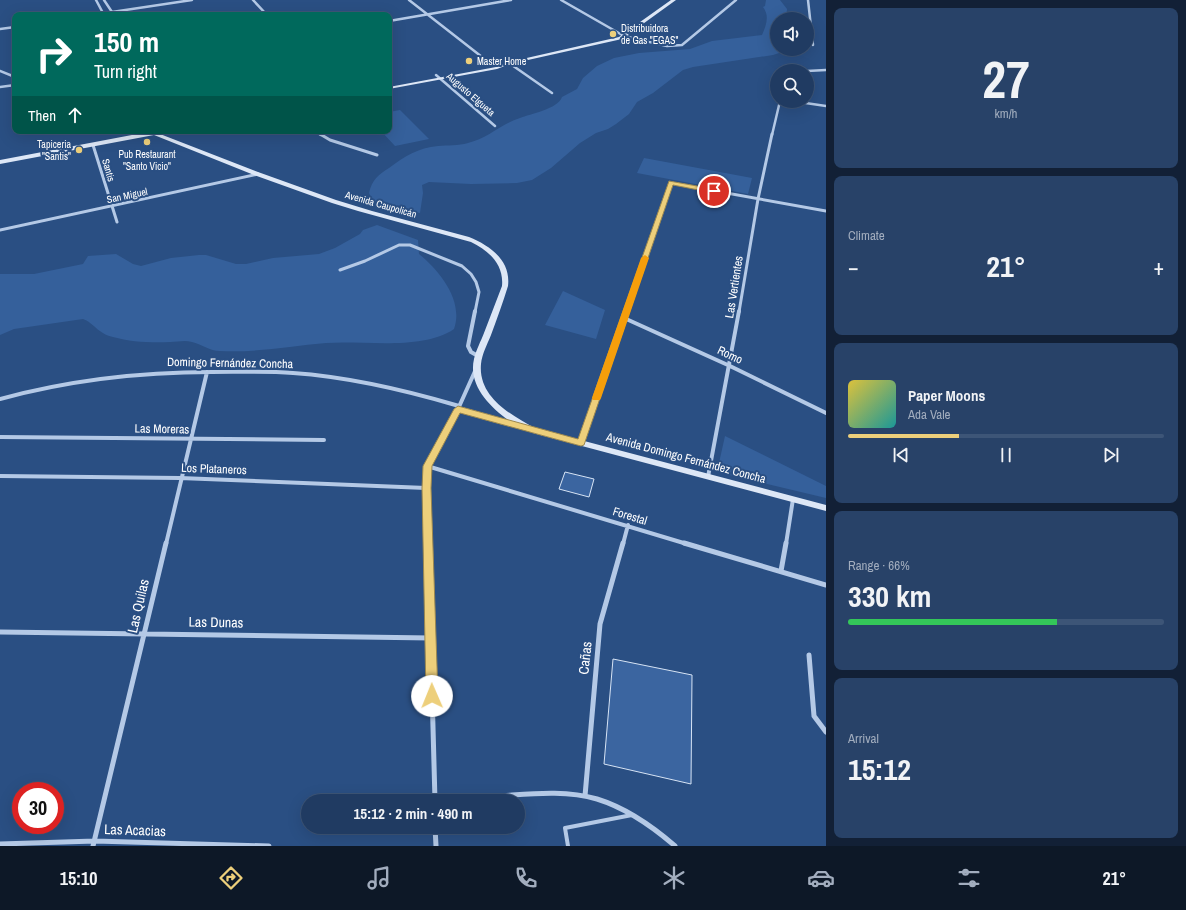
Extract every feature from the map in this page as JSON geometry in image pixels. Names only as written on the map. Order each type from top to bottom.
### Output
[{"type":"main road","points":[[392,83],[491,64],[509,63],[595,45],[624,36],[674,0]]},
{"type":"main road","points":[[392,87],[497,68],[509,63]]},
{"type":"main road","points":[[0,162],[93,145],[141,134]]},
{"type":"main road","name":"Avenida Caupolicán","points":[[155,134],[258,174],[360,210],[466,238],[483,246],[496,256],[506,274],[505,286],[479,356],[477,366]]},
{"type":"main road","name":"Avenida Domingo Fernández Concha","points":[[477,366],[480,383],[490,401],[509,417],[533,430],[826,508]]},
{"type":"main road","points":[[459,407],[533,430]]},
{"type":"street","points":[[96,0],[103,12]]},
{"type":"street","points":[[104,0],[112,12],[192,0]]},
{"type":"street","points":[[253,0],[264,12]]},
{"type":"street","points":[[409,0],[491,64]]},
{"type":"street","points":[[392,20],[511,0]]},
{"type":"street","points":[[561,0],[624,36],[667,46],[682,45],[736,0]]},
{"type":"street","points":[[808,0],[809,12]]},
{"type":"street","points":[[0,29],[12,27]]},
{"type":"street","points":[[509,63],[552,93]]},
{"type":"street","points":[[0,70],[12,76]]},
{"type":"street","points":[[814,71],[826,70]]},
{"type":"street","name":"Augusto Elgueta","points":[[436,75],[495,126]]},
{"type":"street","points":[[0,86],[12,85]]},
{"type":"street","points":[[814,104],[826,106]]},
{"type":"street","name":"Las Vertientes","points":[[708,477],[730,366],[758,199],[778,108]]},
{"type":"street","points":[[319,134],[330,140],[377,155]]},
{"type":"street","name":"Santis","points":[[93,145],[117,222]]},
{"type":"street","name":"San Miguel","points":[[0,230],[112,207],[258,174]]},
{"type":"street","points":[[581,443],[671,182],[826,211]]},
{"type":"street","points":[[340,270],[366,261],[399,245],[410,245],[453,261],[462,266],[473,278],[479,292],[468,346],[471,352],[479,356]]},
{"type":"street","name":"Romo","points":[[624,318],[730,366],[826,413]]},
{"type":"street","points":[[435,794],[426,488],[427,466],[459,407],[477,366]]},
{"type":"street","name":"Domingo Fernández Concha","points":[[0,398],[51,386],[100,377],[154,372],[264,372],[328,376],[398,388],[459,407]]},
{"type":"street","name":"Las Quilas","points":[[94,843],[180,478],[191,440],[207,372]]},
{"type":"street","name":"Las Moreras","points":[[0,437],[191,440],[324,440]]},
{"type":"street","name":"Forestal","points":[[427,466],[826,585]]},
{"type":"street","name":"Los Plataneros","points":[[0,476],[180,478],[426,488]]},
{"type":"street","points":[[781,571],[793,500]]},
{"type":"street","name":"Cañas","points":[[585,796],[600,624],[628,526]]},
{"type":"street","name":"Las Dunas","points":[[0,632],[431,638]]},
{"type":"street","points":[[809,655],[814,716],[826,732]]},
{"type":"street","points":[[525,794],[565,793],[601,800],[634,815],[655,829],[675,846]]},
{"type":"street","points":[[435,834],[436,846]]},
{"type":"street","name":"Las Acacias","points":[[0,844],[94,843],[269,846]]},
{"type":"lane","points":[[568,846],[566,828],[634,815]]},
{"type":"shaded area","points":[[766,0],[780,0],[787,9],[787,12],[770,12],[770,55],[693,67],[683,70],[653,93],[637,102],[629,114],[616,124],[608,129],[596,133],[580,143],[551,168],[532,180],[517,183],[471,184],[429,182],[422,185],[423,193],[420,213],[379,205],[374,203],[369,193],[370,188],[376,178],[406,156],[431,147],[460,145],[475,141],[513,121],[550,108],[562,97],[577,89],[583,78],[597,66],[614,58],[639,53],[690,49],[712,41],[762,35],[767,21],[763,7],[765,6]]},
{"type":"shaded area","points":[[400,110],[429,139],[395,146],[384,134],[392,134],[392,111]]},
{"type":"shaded area","points":[[644,158],[752,178],[748,194],[637,173]]},
{"type":"shaded area","points":[[377,225],[418,240],[419,254],[435,269],[448,287],[453,297],[456,308],[454,329],[441,336],[409,342],[341,342],[260,350],[233,351],[216,351],[189,341],[149,342],[120,339],[103,333],[83,319],[14,329],[0,335],[0,274],[34,274],[83,264],[88,256],[116,254],[133,264],[141,266],[171,258],[199,255],[206,255],[236,264],[246,264],[273,258],[319,254],[335,248],[360,234],[363,230]]},
{"type":"shaded area","points":[[563,291],[605,310],[596,339],[545,325]]},
{"type":"shaded area","points":[[725,436],[826,486],[826,498],[717,472]]},
{"type":"building","points":[[565,472],[594,479],[589,497],[559,489]]},
{"type":"building","points":[[613,659],[692,675],[691,784],[604,764]]},
{"type":"slow traffic","points":[[597,398],[645,258]]},
{"type":"place","name":"Distribuidora de Gas \"EGAS\"","points":[[613,34]]},
{"type":"place","name":"Master Home","points":[[469,61]]},
{"type":"place","name":"Pub Restaurant \"Santo Vicio\"","points":[[147,142]]},
{"type":"place","name":"Tapiceria \"Santis\"","points":[[79,150]]},
{"type":"route","points":[[432,696],[426,488],[427,466],[458,409],[581,443],[671,182],[714,191]]}]
